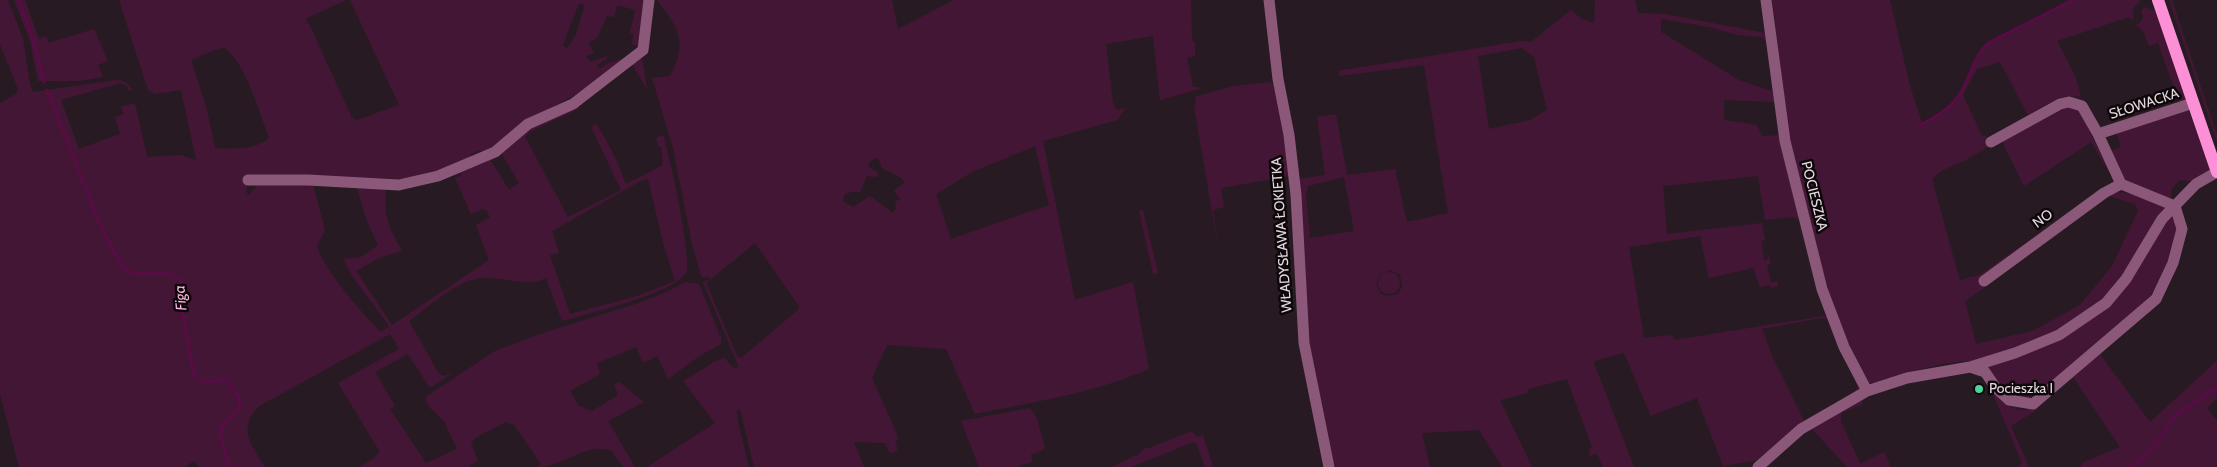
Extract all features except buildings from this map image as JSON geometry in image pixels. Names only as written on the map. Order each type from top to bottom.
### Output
[{"type":"main road","points":[[2158,0],[2217,172]]},
{"type":"street","points":[[248,180],[308,180],[399,184],[438,176],[496,152],[528,124],[573,104],[643,50],[650,0]]},
{"type":"street","name":"WŁADYSŁAWA ŁOKIETKA","points":[[1269,0],[1278,79],[1289,135],[1296,195],[1304,343],[1329,467]]},
{"type":"street","name":"POCIESZKA","points":[[1766,0],[1785,141],[1822,289],[1844,347],[1867,391]]},
{"type":"street","points":[[1991,142],[2060,104],[2069,102],[2082,106],[2098,134]]},
{"type":"street","name":"SŁOWACKA","points":[[2121,184],[2098,134],[2193,104]]},
{"type":"street","points":[[1758,467],[1801,429],[1867,391],[1907,378],[1970,367],[2015,353],[2059,335],[2106,302],[2126,279],[2162,219],[2196,184],[2217,172]]},
{"type":"street","points":[[2121,184],[2175,206]]},
{"type":"street","name":"NO","points":[[1984,280],[2104,193],[2121,184]]},
{"type":"street","points":[[1970,367],[1985,372],[1996,388],[2009,400],[2033,404],[2156,299],[2173,263],[2182,229],[2175,206]]},
{"type":"shaded area","points":[[0,0],[8,0],[23,39],[30,85],[33,92],[117,80],[130,86],[132,91],[129,91],[127,86],[120,83],[61,100],[79,149],[120,134],[115,117],[124,114],[121,107],[135,103],[147,157],[180,155],[196,160],[181,90],[155,94],[148,90],[119,0],[346,0],[305,19],[310,26],[352,118],[357,120],[399,105],[350,0],[648,0],[640,45],[632,44],[633,34],[630,33],[635,10],[617,5],[614,17],[607,16],[597,38],[588,43],[594,53],[586,56],[591,62],[608,56],[606,61],[604,60],[597,65],[600,69],[606,64],[622,60],[584,90],[530,119],[488,152],[478,151],[471,154],[470,159],[458,165],[403,179],[249,175],[246,192],[249,195],[259,183],[313,184],[325,230],[317,246],[321,256],[344,291],[380,332],[389,327],[387,323],[352,276],[343,259],[361,257],[378,245],[366,219],[356,185],[386,185],[386,213],[393,234],[402,251],[381,257],[356,271],[392,325],[489,260],[476,225],[490,217],[486,210],[482,209],[471,214],[455,178],[461,176],[460,172],[487,161],[530,124],[577,103],[580,108],[529,132],[525,137],[568,217],[621,190],[591,127],[597,124],[615,157],[626,184],[663,165],[661,147],[659,147],[656,138],[663,135],[675,184],[683,229],[686,249],[686,273],[678,281],[648,295],[562,321],[546,278],[530,282],[490,278],[472,280],[453,289],[434,302],[409,321],[439,374],[445,376],[455,371],[430,388],[408,354],[375,372],[395,406],[390,409],[426,463],[457,449],[444,421],[430,408],[426,400],[427,396],[495,351],[549,331],[639,303],[667,292],[685,282],[699,284],[721,338],[721,344],[699,356],[668,379],[657,356],[643,363],[636,347],[597,363],[600,374],[570,391],[579,406],[592,411],[618,395],[614,385],[619,382],[644,402],[608,421],[635,467],[623,467],[612,451],[594,449],[547,466],[537,467],[541,464],[514,425],[506,422],[475,438],[471,443],[478,461],[470,465],[470,467],[359,467],[373,459],[380,452],[338,383],[399,349],[390,334],[259,406],[252,414],[249,422],[248,436],[265,467],[199,467],[194,461],[185,467],[19,467],[0,394],[0,103],[16,94],[18,89],[0,44]],"holes":[[[579,3],[584,4],[576,34],[567,48],[563,46]],[[224,48],[231,54],[245,76],[269,138],[264,142],[244,148],[215,148],[207,110],[191,60]],[[502,154],[519,183],[509,190],[491,161]],[[648,179],[663,242],[675,281],[637,296],[570,314],[550,255],[559,253],[552,231],[642,180]]]},
{"type":"shaded area","points":[[14,0],[25,0],[39,39],[46,36],[49,43],[94,29],[108,61],[98,65],[103,77],[79,81],[38,81],[30,41]]},
{"type":"shaded area","points":[[657,0],[892,0],[898,29],[954,0],[1191,0],[1192,41],[1195,42],[1195,56],[1187,58],[1193,87],[1199,87],[1200,89],[1160,100],[1153,36],[1106,44],[1113,104],[1117,110],[1126,108],[1117,120],[1043,141],[1075,300],[1133,282],[1149,369],[1085,391],[975,414],[946,349],[887,345],[872,378],[899,439],[895,441],[898,450],[890,453],[885,443],[854,442],[864,467],[754,467],[740,409],[737,410],[738,423],[749,467],[647,467],[715,423],[683,381],[724,358],[734,368],[739,367],[703,282],[710,279],[708,276],[702,278],[692,244],[673,148],[652,78],[670,76],[676,64],[680,44],[679,35],[671,18]],"holes":[[[1035,146],[1049,205],[951,239],[936,194],[972,172]],[[877,157],[883,169],[905,182],[894,191],[900,199],[895,202],[896,208],[893,213],[870,196],[853,207],[843,201],[844,195],[851,192],[860,192],[867,176],[876,177],[879,174],[869,167],[869,162]],[[755,243],[799,306],[798,310],[741,358],[737,356],[706,283]]]},
{"type":"shaded area","points":[[1595,0],[1635,0],[1638,13],[1665,14],[1765,33],[1767,42],[1761,37],[1738,35],[1709,27],[1661,19],[1661,32],[1739,80],[1774,92],[1777,102],[1724,100],[1724,120],[1757,125],[1762,136],[1782,135],[1800,220],[1793,217],[1765,220],[1758,176],[1663,186],[1667,234],[1762,223],[1765,240],[1761,241],[1764,260],[1767,260],[1769,255],[1771,264],[1767,265],[1771,283],[1777,281],[1778,286],[1771,288],[1770,285],[1760,287],[1753,268],[1709,278],[1700,236],[1629,247],[1644,338],[1672,335],[1674,340],[1827,317],[1831,326],[1827,319],[1821,318],[1762,329],[1773,358],[1804,421],[1757,460],[1723,466],[1697,398],[1651,416],[1624,353],[1597,360],[1594,363],[1634,467],[1603,467],[1597,453],[1590,456],[1589,449],[1592,447],[1567,379],[1528,389],[1527,393],[1500,400],[1532,467],[1502,467],[1479,430],[1422,433],[1430,467],[1336,467],[1328,445],[1312,367],[1305,308],[1297,179],[1325,175],[1317,117],[1336,114],[1347,175],[1395,169],[1407,222],[1448,213],[1424,65],[1339,76],[1338,71],[1521,41],[1531,42],[1571,10],[1582,19],[1594,23]],"holes":[[[1522,48],[1534,57],[1547,110],[1530,120],[1489,129],[1478,56]],[[1344,177],[1354,231],[1310,238],[1306,195],[1308,186]],[[1390,270],[1400,275],[1402,287],[1398,294],[1387,296],[1380,293],[1376,283],[1381,274]]]},
{"type":"shaded area","points":[[1772,0],[1890,0],[1910,86],[1922,123],[1944,110],[1957,97],[1976,58],[1990,41],[2072,0],[2140,0],[2133,9],[2134,17],[2132,20],[2129,17],[2057,41],[2076,78],[2081,97],[2060,98],[2028,115],[2000,62],[1977,69],[1963,95],[1982,136],[1985,135],[1991,145],[1966,160],[1941,171],[1932,179],[1960,281],[1978,276],[2034,237],[2035,240],[1988,285],[1965,301],[1976,344],[2033,331],[2080,305],[2112,266],[2138,211],[2135,204],[2110,196],[2109,194],[2116,192],[2133,194],[2176,209],[2181,217],[2165,273],[2149,298],[2037,394],[2024,397],[2014,396],[1987,369],[1978,363],[1967,361],[1931,367],[1876,383],[1866,381],[1860,374],[1838,316],[1802,200],[1786,123]]},
{"type":"shaded area","points":[[2169,0],[2172,0],[2217,135],[2217,142]]},
{"type":"shaded area","points":[[2146,7],[2156,12],[2187,102],[2180,104],[2158,43],[2149,46],[2143,31],[2135,24],[2140,23],[2143,17],[2141,13],[2143,8]]},
{"type":"shaded area","points":[[642,57],[647,89],[631,63]]},
{"type":"shaded area","points":[[1271,82],[1285,130],[1290,176],[1221,188],[1224,207],[1213,210],[1219,253],[1194,106],[1196,104],[1195,97],[1234,86]]},
{"type":"shaded area","points":[[2061,105],[2079,109],[2111,175],[2091,142],[2024,186],[2001,139]]},
{"type":"shaded area","points":[[2188,109],[2210,168],[2201,182],[2179,180],[2171,190],[2172,197],[2166,199],[2144,191],[2124,179],[2107,152],[2121,147],[2116,132]]},
{"type":"shaded area","points":[[1139,210],[1143,210],[1158,273],[1153,274]]},
{"type":"shaded area","points":[[1389,272],[1397,275],[1400,283],[1397,291],[1389,294],[1381,291],[1378,283],[1381,275]]},
{"type":"shaded area","points":[[1833,330],[1860,385],[1859,390],[1845,396],[1855,391],[1858,387]]},
{"type":"shaded area","points":[[2099,353],[2150,422],[2217,361],[2217,398],[2207,408],[2217,421],[2217,467],[2080,467],[2082,463],[2120,447],[2073,377]]},
{"type":"shaded area","points":[[1991,389],[2011,407],[2022,410],[2036,407],[2038,409],[2011,426],[2029,467],[2018,467],[2022,463]]},
{"type":"shaded area","points":[[1861,398],[1863,404],[1841,413],[1841,421],[1860,464],[1884,452],[1891,467],[1847,467],[1811,428]]},
{"type":"shaded area","points":[[1030,408],[1037,419],[1045,448],[1038,453],[1031,454],[1032,462],[1020,467],[979,467],[961,421]]},
{"type":"shaded area","points":[[1191,431],[1197,437],[1203,435],[1213,467],[1205,467],[1196,443],[1193,442],[1132,467],[1112,467],[1139,454],[1146,447],[1147,449]]},
{"type":"waterway","name":"Figa","points":[[19,0],[35,45],[44,82]]},
{"type":"waterway","points":[[1919,126],[1951,105],[1963,88],[1980,53],[1990,42],[2073,0]]},
{"type":"waterway","name":"Figa","points":[[47,90],[96,214],[111,247],[123,267],[133,273],[167,273],[181,280],[181,306],[194,375],[206,382],[225,379],[239,398],[240,407],[222,426],[220,434],[229,467]]},
{"type":"waterway","points":[[2131,467],[2150,451],[2174,417],[2217,387]]},
{"type":"place","name":"Pocieszka I","points":[[1979,389]]}]
